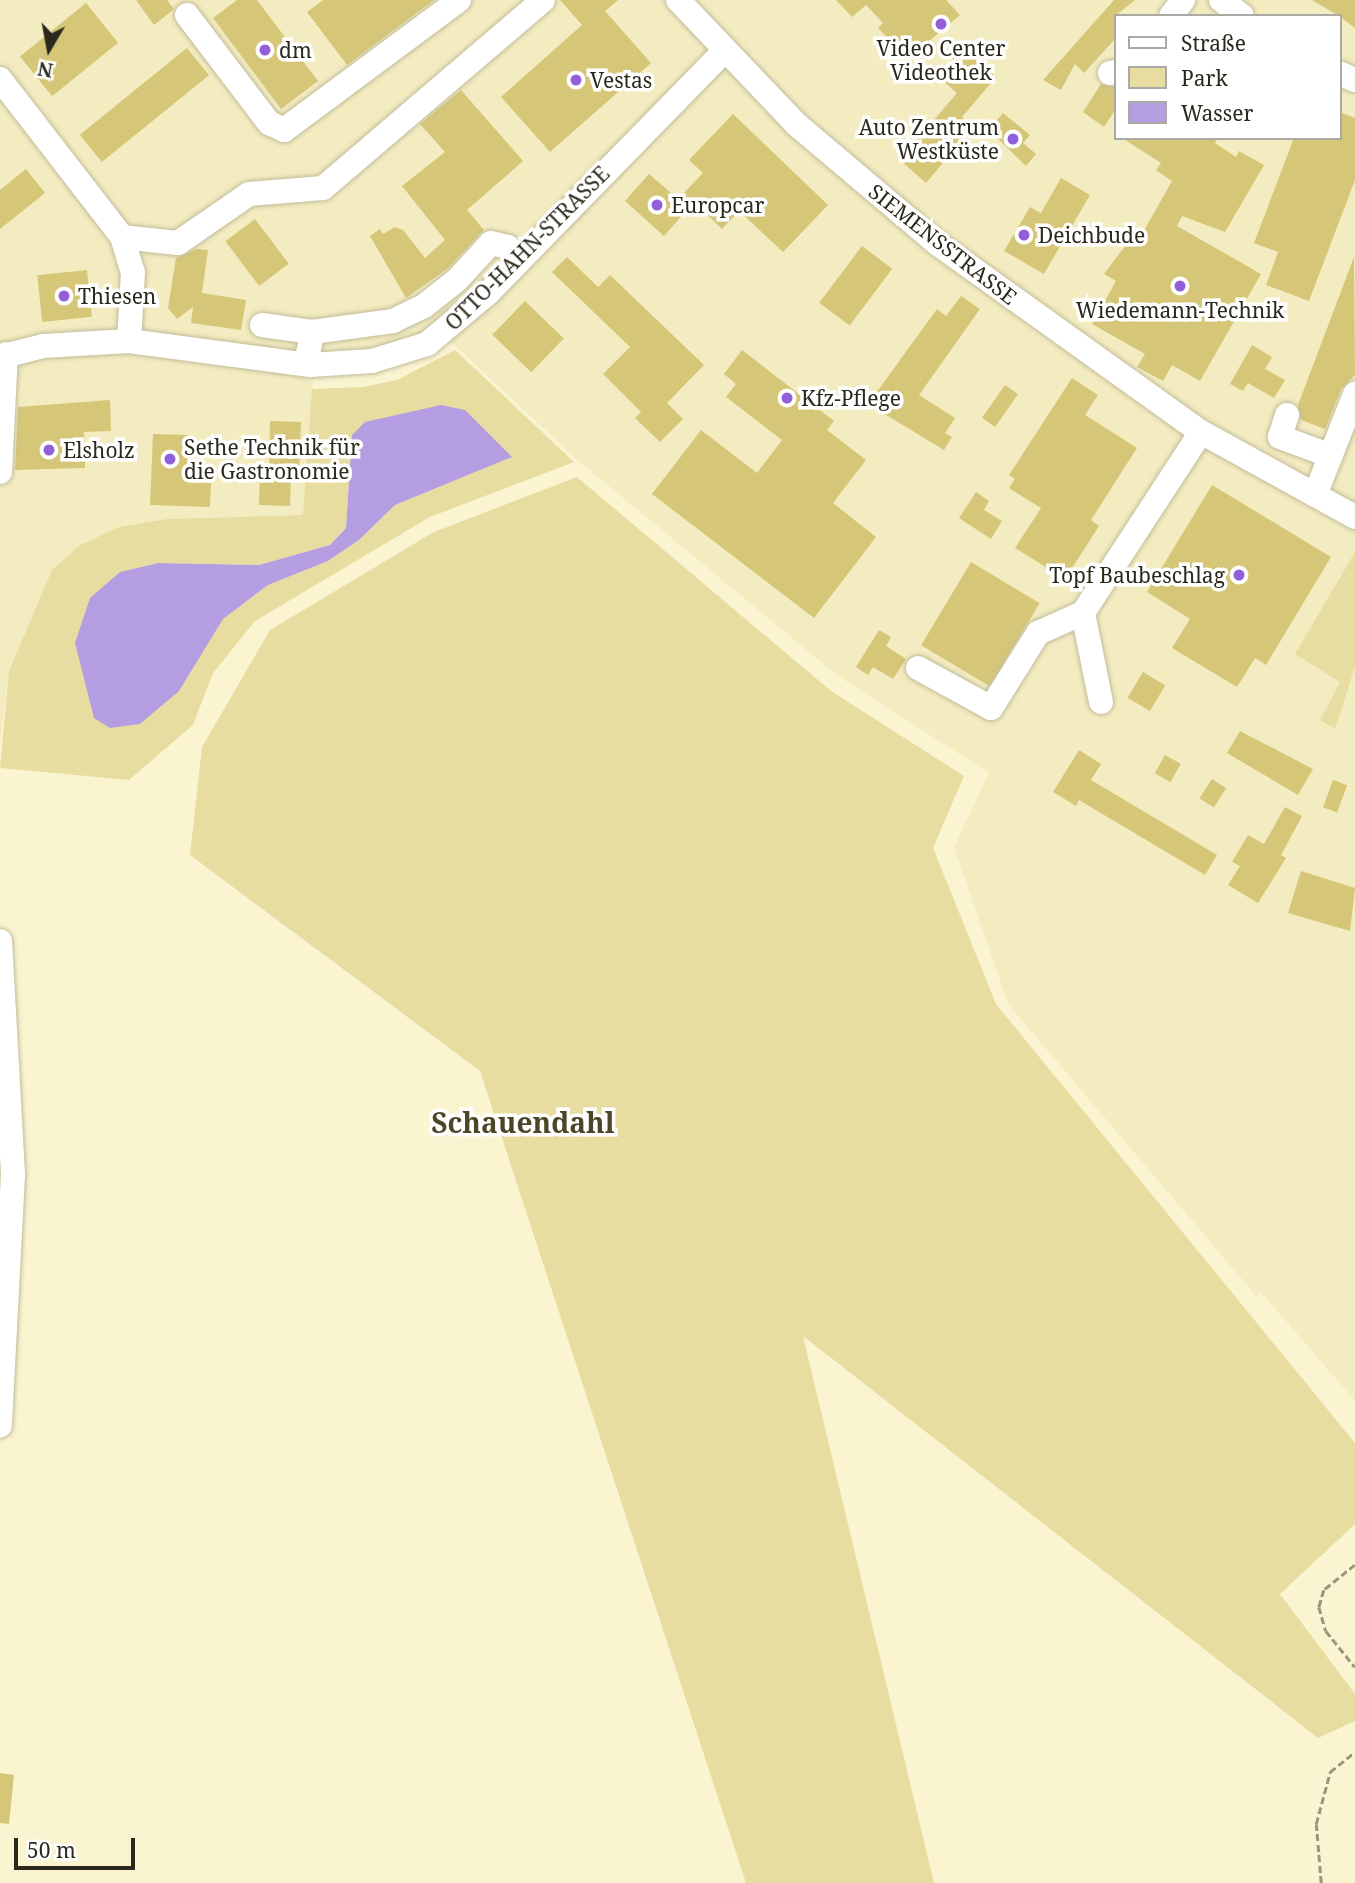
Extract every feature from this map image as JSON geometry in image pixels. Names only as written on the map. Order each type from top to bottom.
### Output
[{"type":"street","points":[[187,15],[269,123],[284,130],[458,0]]},
{"type":"street","points":[[122,237],[178,243],[249,194],[323,188],[544,0]]},
{"type":"street","name":"SIEMENSSTRASSE","points":[[678,0],[796,124],[938,244],[1094,360],[1201,432],[1355,517]]},
{"type":"street","points":[[1221,0],[1239,14]]},
{"type":"street","name":"OTTO-HAHN-STRASSE","points":[[3,356],[81,341],[129,341],[306,364],[372,361],[427,344],[488,293],[724,51]]},
{"type":"street","points":[[0,79],[122,237],[134,272],[129,341]]},
{"type":"street","points":[[262,325],[312,332],[344,331],[403,316],[457,280],[491,243],[508,247],[518,260]]},
{"type":"street","points":[[306,364],[312,332]]},
{"type":"street","points":[[0,472],[3,356]]},
{"type":"street","points":[[1315,495],[1355,394]]},
{"type":"street","points":[[1287,415],[1280,437],[1331,456]]},
{"type":"street","points":[[918,668],[991,708],[1038,633],[1083,613],[1201,432]]},
{"type":"street","points":[[1083,613],[1101,702]]},
{"type":"street","points":[[0,941],[13,1175],[0,1426]]},
{"type":"path","points":[[1355,1565],[1324,1590],[1319,1607],[1326,1631],[1355,1667]]},
{"type":"path","points":[[1321,1883],[1316,1824],[1329,1772],[1355,1752]]},
{"type":"shaded area","points":[[0,0],[1355,0],[1355,1401],[1260,1291],[1257,1297],[1008,1004],[954,847],[989,773],[838,676],[575,458],[436,328],[371,354],[315,359],[303,516],[167,519],[119,527],[80,545],[53,570],[9,671],[0,743]]},
{"type":"green space","points":[[455,350],[574,462],[430,517],[255,621],[213,673],[193,725],[129,780],[0,768],[9,671],[52,570],[80,545],[119,527],[167,519],[303,515],[312,389],[363,387],[397,380]],"holes":[[[352,436],[511,457],[395,505],[359,540],[328,561],[268,585],[223,619],[120,572],[158,563],[259,565],[330,545],[346,528]]]},
{"type":"green space","points":[[577,477],[831,691],[964,776],[933,848],[996,1004],[1355,1443],[1355,1524],[1280,1594],[1355,1694],[1355,1721],[1318,1738],[803,1336],[934,1883],[746,1883],[480,1071],[190,855],[202,747],[270,630],[434,532]]},
{"type":"green space","points":[[1355,552],[1355,667],[1335,729],[1320,720],[1340,682],[1295,654]]},
{"type":"water","points":[[441,405],[465,410],[512,457],[395,505],[359,540],[328,561],[268,585],[223,619],[179,691],[140,724],[110,728],[94,718],[75,643],[90,598],[120,572],[158,563],[259,565],[330,545],[346,528],[352,435],[365,422]]},
{"type":"building","points":[[136,0],[167,0],[174,9],[154,25]]},
{"type":"building","name":"dm","points":[[237,0],[257,0],[318,81],[281,109],[213,18]]},
{"type":"building","points":[[323,0],[434,0],[347,65],[307,12]]},
{"type":"building","name":"Vestas","points":[[560,0],[618,0],[605,11],[651,63],[550,152],[501,97],[582,25]]},
{"type":"building","points":[[836,0],[946,0],[960,15],[908,59],[878,28],[883,23],[866,5],[852,17]]},
{"type":"building","points":[[1114,0],[1135,0],[1114,14],[1114,40],[1084,73],[1075,64],[1061,90],[1043,80]]},
{"type":"building","points":[[1312,0],[1355,0],[1355,28],[1341,18],[1341,14],[1336,14]]},
{"type":"building","points":[[86,3],[118,43],[52,96],[20,56]]},
{"type":"building","points":[[187,48],[209,75],[102,162],[80,135]]},
{"type":"building","points":[[962,48],[996,77],[962,117],[973,127],[926,183],[900,160],[957,93],[942,80],[956,64],[952,59]]},
{"type":"building","points":[[1101,84],[1114,87],[1114,112],[1104,127],[1083,112]]},
{"type":"building","points":[[461,90],[523,161],[467,210],[484,230],[447,269],[406,298],[370,236],[380,229],[383,234],[395,227],[403,230],[425,258],[445,240],[402,186],[445,152],[420,124]]},
{"type":"building","name":"Auto Zentrum Westküste","points":[[1003,113],[1030,135],[1023,143],[1036,154],[1026,166],[989,130]]},
{"type":"building","points":[[1341,113],[1355,118],[1355,180],[1309,301],[1266,285],[1278,252],[1254,243],[1293,140],[1341,140]]},
{"type":"building","points":[[733,114],[828,205],[783,252],[739,211],[722,229],[694,202],[664,236],[625,201],[649,174],[678,199],[703,173],[689,160]]},
{"type":"building","name":"Wiedemann-Technik","points":[[1125,140],[1217,140],[1215,143],[1236,157],[1239,151],[1264,165],[1225,232],[1182,216],[1177,226],[1261,274],[1200,381],[1172,365],[1163,381],[1137,367],[1145,354],[1092,324],[1116,281],[1104,274],[1135,233],[1141,236],[1172,181],[1156,170],[1161,163]]},
{"type":"building","points":[[26,169],[45,193],[0,229],[0,190]]},
{"type":"building","points":[[1061,178],[1090,195],[1044,274],[1004,251],[1030,207],[1041,213]]},
{"type":"building","points":[[255,219],[289,264],[259,286],[225,241]]},
{"type":"building","points":[[862,246],[892,269],[850,326],[819,303]]},
{"type":"building","points":[[196,249],[208,250],[202,293],[246,300],[241,330],[191,323],[193,307],[177,319],[168,308],[176,258]]},
{"type":"building","points":[[567,257],[598,287],[610,275],[704,365],[667,403],[683,419],[660,442],[635,418],[641,412],[603,374],[630,347],[552,272]]},
{"type":"building","points":[[1354,257],[1355,375],[1341,389],[1325,429],[1301,420],[1298,405]]},
{"type":"building","name":"Thiesen","points":[[87,270],[92,317],[42,322],[37,275]]},
{"type":"building","points":[[961,296],[980,309],[919,395],[955,418],[945,433],[952,437],[944,450],[868,404],[937,309],[946,316]]},
{"type":"building","points":[[525,301],[564,339],[531,372],[492,335]]},
{"type":"building","points":[[1252,345],[1272,357],[1265,369],[1285,380],[1274,398],[1248,383],[1243,391],[1230,384]]},
{"type":"building","points":[[742,350],[834,421],[827,430],[866,460],[833,503],[876,537],[814,618],[652,494],[701,430],[757,473],[782,440],[726,397],[736,384],[724,374]]},
{"type":"building","points":[[1072,378],[1098,395],[1085,415],[1137,448],[1091,520],[1099,526],[1065,579],[1015,548],[1041,508],[1009,488],[1015,479],[1009,475]]},
{"type":"building","points":[[1005,385],[1018,394],[995,427],[982,418]]},
{"type":"building","name":"Elsholz","points":[[110,400],[111,431],[84,432],[85,468],[15,470],[18,407]]},
{"type":"building","points":[[270,421],[301,422],[299,475],[291,475],[290,506],[259,505],[260,471],[269,471]]},
{"type":"building","name":"Sethe Technik für die Gastronomie","points":[[153,434],[190,435],[188,482],[211,483],[210,507],[150,505]]},
{"type":"building","name":"Topf Baubeschlag","points":[[1212,485],[1331,557],[1266,665],[1255,658],[1237,687],[1172,648],[1190,619],[1147,592]]},
{"type":"building","points":[[976,492],[989,501],[984,510],[1002,521],[991,539],[959,518]]},
{"type":"building","points":[[971,562],[1040,603],[990,686],[921,645]]},
{"type":"building","points":[[879,630],[891,637],[886,646],[906,659],[893,679],[873,667],[868,675],[856,667]]},
{"type":"building","points":[[1143,672],[1165,685],[1150,711],[1128,698]]},
{"type":"building","points":[[1240,731],[1313,769],[1298,795],[1227,753]]},
{"type":"building","points":[[1079,750],[1101,764],[1091,780],[1217,855],[1205,875],[1079,800],[1076,806],[1053,792]]},
{"type":"building","points":[[1165,755],[1181,764],[1171,782],[1155,773]]},
{"type":"building","points":[[1212,779],[1226,788],[1214,808],[1199,798]]},
{"type":"building","points":[[1333,780],[1347,785],[1337,812],[1323,807]]},
{"type":"building","points":[[1285,807],[1302,816],[1281,855],[1286,858],[1258,903],[1228,885],[1240,866],[1232,862],[1248,835],[1264,844]]},
{"type":"building","points":[[1301,871],[1355,888],[1350,931],[1288,913]]},
{"type":"building","points":[[0,1773],[14,1775],[9,1824],[0,1823]]},
{"type":"place","name":"Video Center Videothek","points":[[941,24]]},
{"type":"place","name":"dm","points":[[265,50]]},
{"type":"place","name":"Vestas","points":[[576,80]]},
{"type":"place","name":"Auto Zentrum Westküste","points":[[1013,139]]},
{"type":"place","name":"Europcar","points":[[657,205]]},
{"type":"place","name":"Deichbude","points":[[1024,235]]},
{"type":"place","name":"Wiedemann-Technik","points":[[1180,286]]},
{"type":"place","name":"Thiesen","points":[[64,296]]},
{"type":"place","name":"Kfz-Pflege","points":[[787,398]]},
{"type":"place","name":"Elsholz","points":[[49,450]]},
{"type":"place","name":"Sethe Technik für die Gastronomie","points":[[170,459]]},
{"type":"place","name":"Topf Baubeschlag","points":[[1239,575]]},
{"type":"district","name":"Schauendahl","points":[[523,1122]]}]
